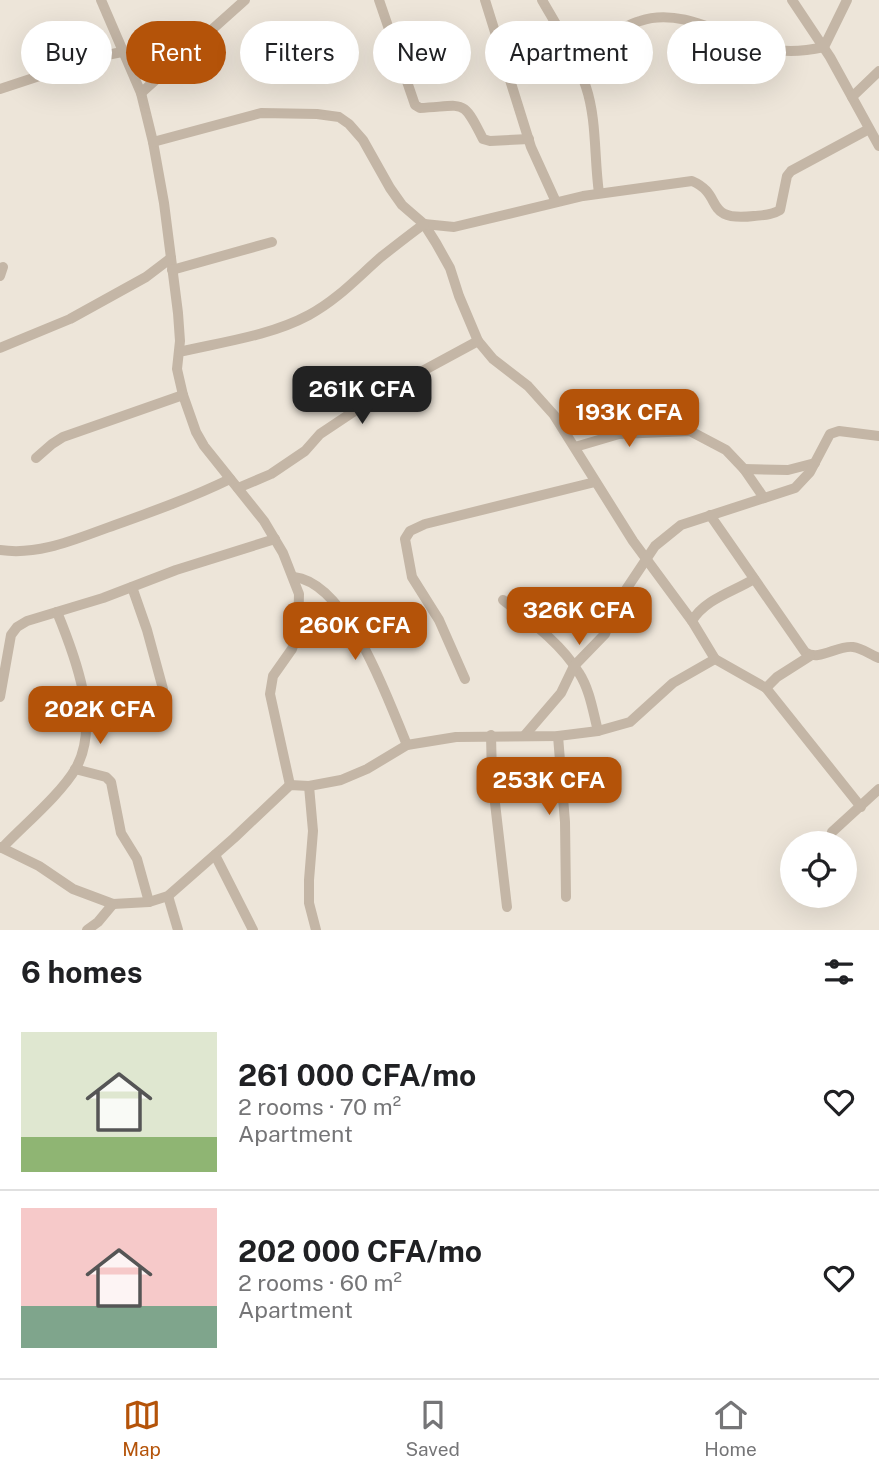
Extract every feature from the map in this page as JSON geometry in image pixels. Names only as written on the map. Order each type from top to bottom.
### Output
[{"type":"street","points":[[101,0],[141,93],[153,142],[178,313],[177,369],[183,395],[196,432],[275,539],[299,594],[298,631],[292,649],[273,676],[270,694],[290,785]]},
{"type":"street","points":[[141,93],[245,0]]},
{"type":"street","points":[[379,0],[415,106],[460,106],[467,109],[483,139],[489,141],[528,139]]},
{"type":"street","points":[[485,0],[528,139],[556,202]]},
{"type":"street","points":[[542,0],[554,21]]},
{"type":"street","points":[[792,0],[824,47],[879,146]]},
{"type":"street","points":[[824,47],[847,0]]},
{"type":"street","points":[[639,21],[662,18],[685,20],[773,50],[800,52],[824,47]]},
{"type":"street","points":[[0,89],[86,60],[122,52]]},
{"type":"street","points":[[852,97],[879,71]]},
{"type":"street","points":[[585,84],[593,119],[599,194]]},
{"type":"street","points":[[153,142],[261,113],[338,117],[349,124],[363,140],[402,205],[424,224],[450,268],[478,341],[493,359],[528,386],[554,415],[646,559],[692,621],[715,659],[766,688],[861,807]]},
{"type":"street","points":[[179,352],[266,332],[307,316],[354,284],[381,257],[424,224],[454,227],[556,202],[692,181],[705,191],[721,213],[734,219],[774,214],[780,210],[791,171],[869,129]]},
{"type":"street","points":[[0,348],[71,319],[171,264],[272,243]]},
{"type":"street","points":[[0,550],[30,550],[62,544],[199,494],[271,474],[305,451],[320,434],[380,394],[478,341]]},
{"type":"street","points":[[36,458],[52,443],[63,438],[183,395]]},
{"type":"street","points":[[575,447],[619,434],[687,430],[726,450],[744,469],[764,498]]},
{"type":"street","points":[[525,735],[561,692],[574,666],[605,634],[617,603],[654,546],[668,534],[681,525],[796,488],[810,472],[830,434],[839,431],[879,436]]},
{"type":"street","points":[[744,469],[788,470],[815,463]]},
{"type":"street","points":[[465,679],[439,620],[412,577],[405,540],[410,531],[425,524],[596,482]]},
{"type":"street","points":[[710,515],[810,656]]},
{"type":"street","points":[[0,697],[11,635],[17,626],[176,569],[275,539]]},
{"type":"street","points":[[293,577],[312,581],[324,590],[365,648],[407,745]]},
{"type":"street","points":[[692,621],[709,603],[754,579]]},
{"type":"street","points":[[132,587],[163,689]]},
{"type":"street","points":[[503,600],[542,631],[574,666],[586,687],[598,731]]},
{"type":"street","points":[[57,612],[74,659],[88,731],[75,769],[1,847],[39,866],[73,888],[113,904],[149,902],[168,896],[290,785],[309,786],[341,780],[367,769],[407,745],[456,737],[558,736],[598,731],[630,722],[673,683],[715,659]]},
{"type":"street","points":[[766,688],[777,677],[810,656],[856,647],[879,658]]},
{"type":"street","points":[[491,735],[492,777],[507,907]]},
{"type":"street","points":[[558,736],[565,822],[566,897]]},
{"type":"street","points":[[75,769],[106,777],[111,782],[121,833],[136,859],[149,902]]},
{"type":"street","points":[[309,786],[313,831],[309,903],[316,930]]},
{"type":"street","points":[[833,831],[879,789]]},
{"type":"street","points":[[215,855],[253,930]]},
{"type":"street","points":[[168,896],[178,930]]},
{"type":"street","points":[[87,930],[98,922],[113,904]]}]
